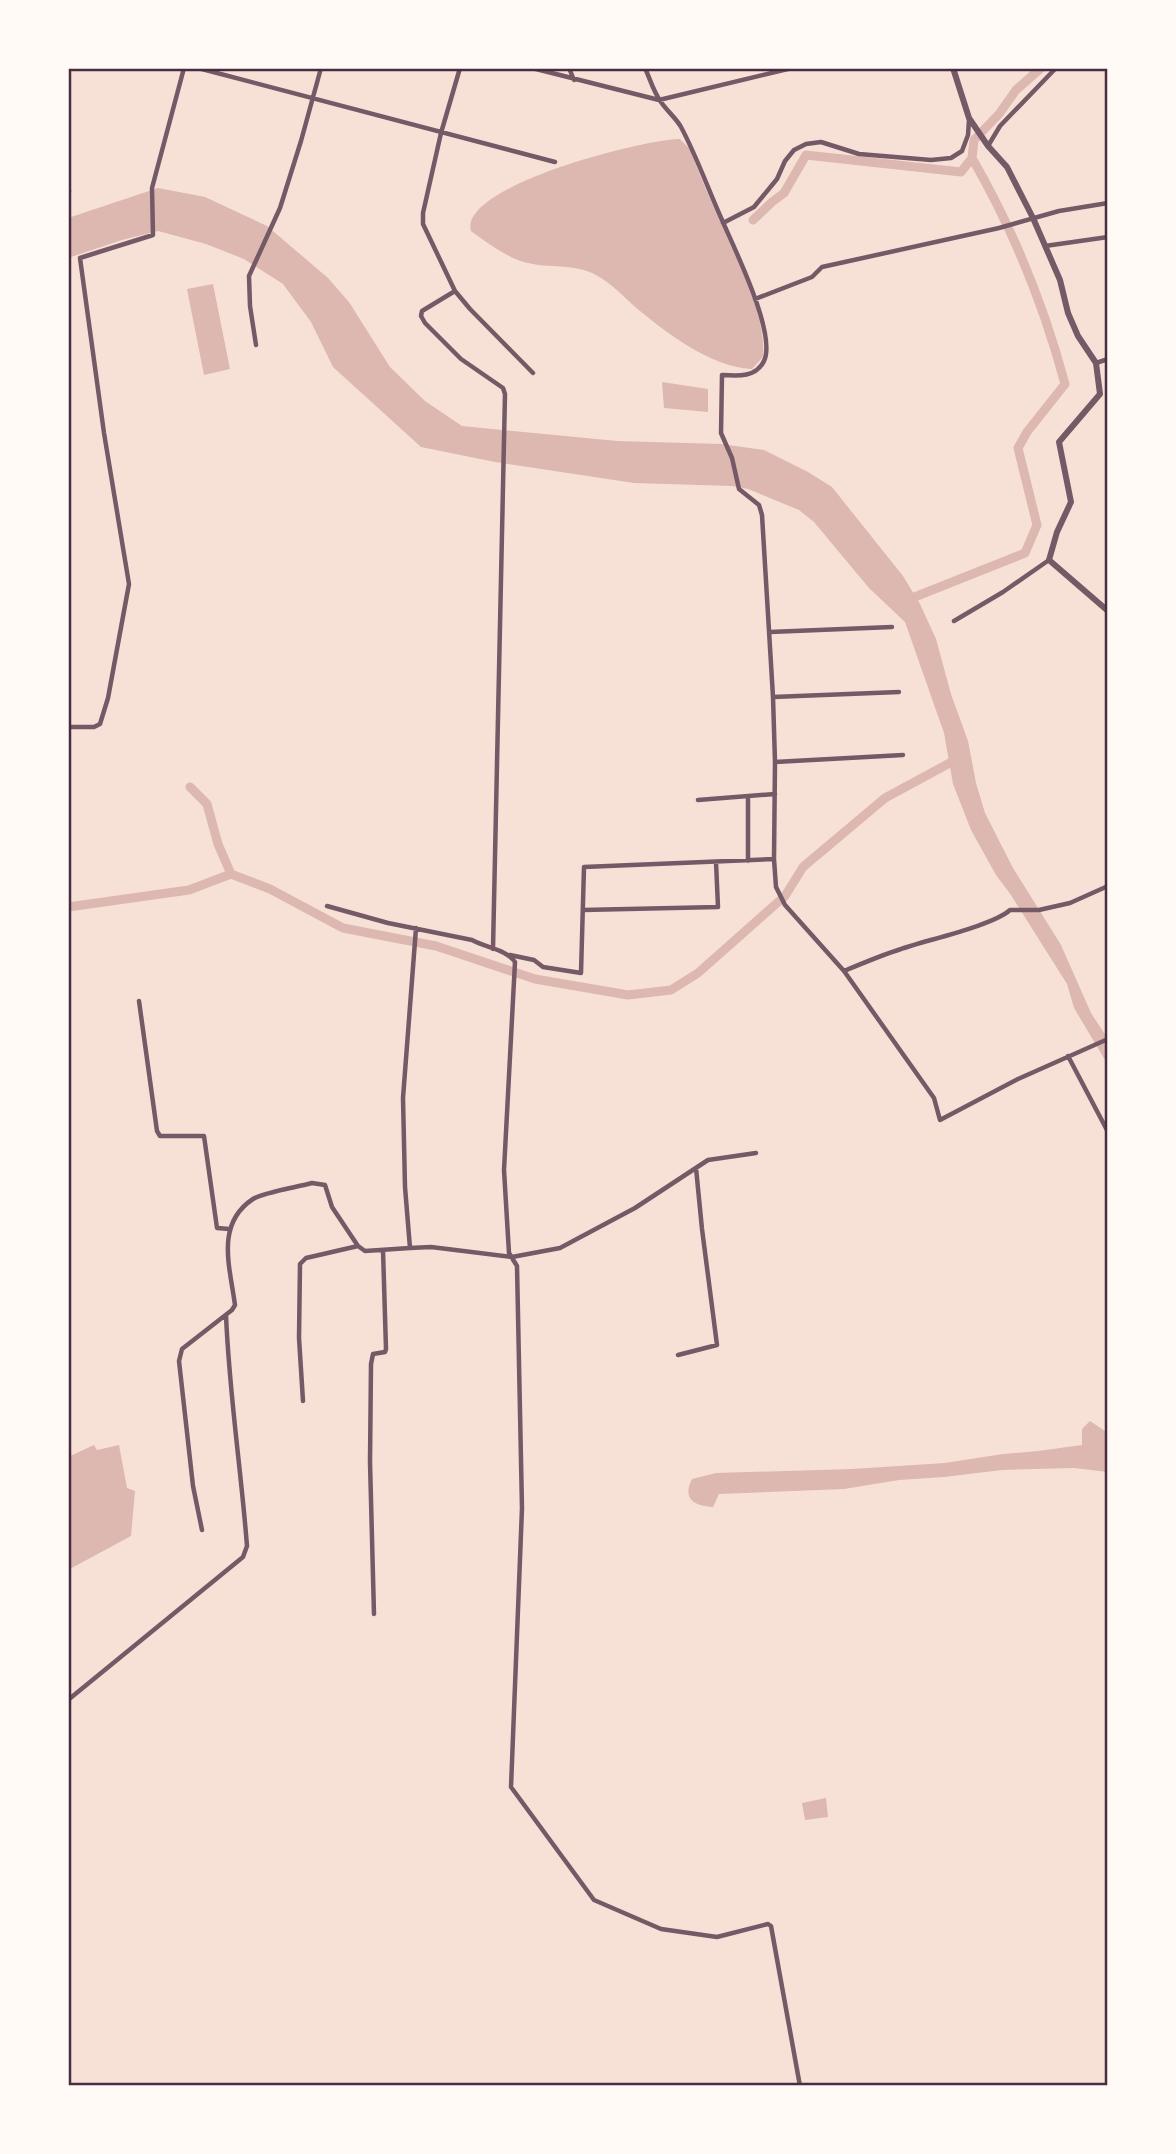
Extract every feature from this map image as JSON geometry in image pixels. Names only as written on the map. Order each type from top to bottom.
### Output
[{"type":"street","points":[[68,727],[93,727],[100,724],[108,698],[128,584],[80,258],[153,235],[152,188],[184,68]]},
{"type":"street","points":[[198,68],[555,162]]},
{"type":"street","points":[[256,345],[249,294],[251,269],[284,197],[321,68]]},
{"type":"street","points":[[460,68],[441,133],[422,218],[423,224],[455,291],[533,373]]},
{"type":"street","points":[[532,68],[659,100],[792,68]]},
{"type":"street","points":[[569,68],[574,80]]},
{"type":"street","points":[[645,68],[659,100],[679,124],[740,258],[766,338],[765,359],[751,374],[722,375],[721,433],[732,458],[739,489],[759,505],[762,514],[773,697],[776,887],[785,905],[844,971],[934,1098],[940,1120],[1018,1079],[1108,1039]]},
{"type":"street","points":[[953,68],[969,118],[1007,167],[1033,218],[1060,280],[1068,313],[1078,336],[1096,363],[1100,394],[1059,442],[1071,502],[1049,560],[954,621]]},
{"type":"street","points":[[987,144],[1000,126],[1056,68]]},
{"type":"street","points":[[723,223],[754,207],[777,178],[794,150],[806,144],[821,142],[859,154],[931,160],[951,158],[962,151],[968,135],[969,118]]},
{"type":"street","points":[[755,299],[812,277],[821,267],[1108,203]]},
{"type":"street","points":[[1045,246],[1108,237]]},
{"type":"street","points":[[455,291],[422,311],[421,316],[429,328],[461,359],[503,388],[505,394],[493,949]]},
{"type":"street","points":[[1096,363],[1108,359]]},
{"type":"street","points":[[1049,560],[1108,611]]},
{"type":"street","points":[[770,632],[892,627]]},
{"type":"street","points":[[773,697],[899,692]]},
{"type":"street","points":[[775,762],[902,755]]},
{"type":"street","points":[[698,800],[775,794]]},
{"type":"street","points":[[748,797],[748,862]]},
{"type":"street","points":[[327,906],[388,923],[472,940],[484,947],[534,960],[543,967],[581,973],[584,867],[774,859]]},
{"type":"street","points":[[583,910],[718,907],[716,862]]},
{"type":"street","points":[[844,971],[900,949],[969,928],[1004,915],[1010,910],[1039,910],[1070,903],[1108,886]]},
{"type":"street","points":[[411,1248],[405,1187],[403,1098],[416,928]]},
{"type":"street","points":[[510,955],[515,962],[504,1170],[509,1253],[517,1266],[522,1508],[511,1787],[594,1900],[661,1929],[717,1937],[768,1924],[771,1926],[800,2086]]},
{"type":"street","points":[[139,1001],[157,1131],[160,1136],[204,1136],[217,1228],[229,1229]]},
{"type":"street","points":[[1068,1056],[1108,1132]]},
{"type":"street","points":[[202,1531],[192,1486],[179,1361],[182,1349],[235,1305],[228,1248],[229,1229],[240,1211],[255,1197],[312,1183],[325,1185],[332,1207],[358,1246],[365,1251],[431,1247],[512,1256],[560,1248],[635,1208],[708,1160],[756,1153]]},
{"type":"street","points":[[678,1355],[717,1345],[696,1168]]},
{"type":"street","points":[[303,1401],[299,1338],[300,1264],[306,1258],[358,1246]]},
{"type":"street","points":[[374,1614],[370,1462],[371,1364],[373,1354],[385,1352],[386,1349],[383,1250]]},
{"type":"street","points":[[68,1700],[243,1556],[247,1546],[226,1315]]},
{"type":"shaded area","points":[[680,139],[689,148],[744,274],[756,309],[761,325],[763,357],[752,369],[720,362],[689,346],[660,327],[596,275],[581,269],[525,262],[500,251],[471,231],[475,214],[493,198],[522,182],[595,156]]},
{"type":"shaded area","points":[[158,188],[205,197],[267,226],[328,278],[349,302],[390,367],[425,401],[462,426],[617,441],[721,444],[764,450],[832,487],[903,576],[920,604],[936,639],[951,694],[968,741],[985,813],[1013,868],[1061,945],[1091,1013],[1108,1039],[1108,1065],[1074,1008],[1067,984],[996,875],[971,830],[953,784],[944,733],[905,622],[869,588],[814,522],[799,510],[748,489],[732,486],[634,483],[495,462],[421,447],[333,367],[311,322],[283,284],[244,259],[206,244],[158,231],[68,258],[68,218]]},
{"type":"shaded area","points":[[213,284],[230,369],[204,375],[187,289]]},
{"type":"shaded area","points":[[662,382],[708,389],[708,412],[664,408]]},
{"type":"shaded area","points":[[1090,1421],[1108,1433],[1108,1472],[1074,1468],[1002,1470],[899,1480],[844,1489],[719,1494],[713,1507],[695,1503],[688,1492],[692,1479],[716,1473],[945,1463],[1082,1445],[1082,1429]]},
{"type":"shaded area","points":[[94,1445],[97,1450],[119,1445],[127,1488],[135,1491],[131,1536],[68,1570],[68,1457]]},
{"type":"shaded area","points":[[826,1798],[828,1817],[805,1820],[802,1803]]},
{"type":"waterway","points":[[753,220],[784,193],[806,155],[961,172],[972,158],[974,140],[999,114],[1016,90],[1041,68]]},
{"type":"waterway","points":[[907,600],[1025,553],[1037,525],[1018,448],[1027,432],[1065,384],[1026,268],[972,158]]},
{"type":"waterway","points":[[68,907],[189,890],[231,874],[270,889],[343,928],[436,946],[535,979],[628,995],[671,990],[698,973],[785,896],[803,867],[885,798],[957,759]]},
{"type":"waterway","points":[[190,787],[207,804],[218,844],[231,874]]}]
